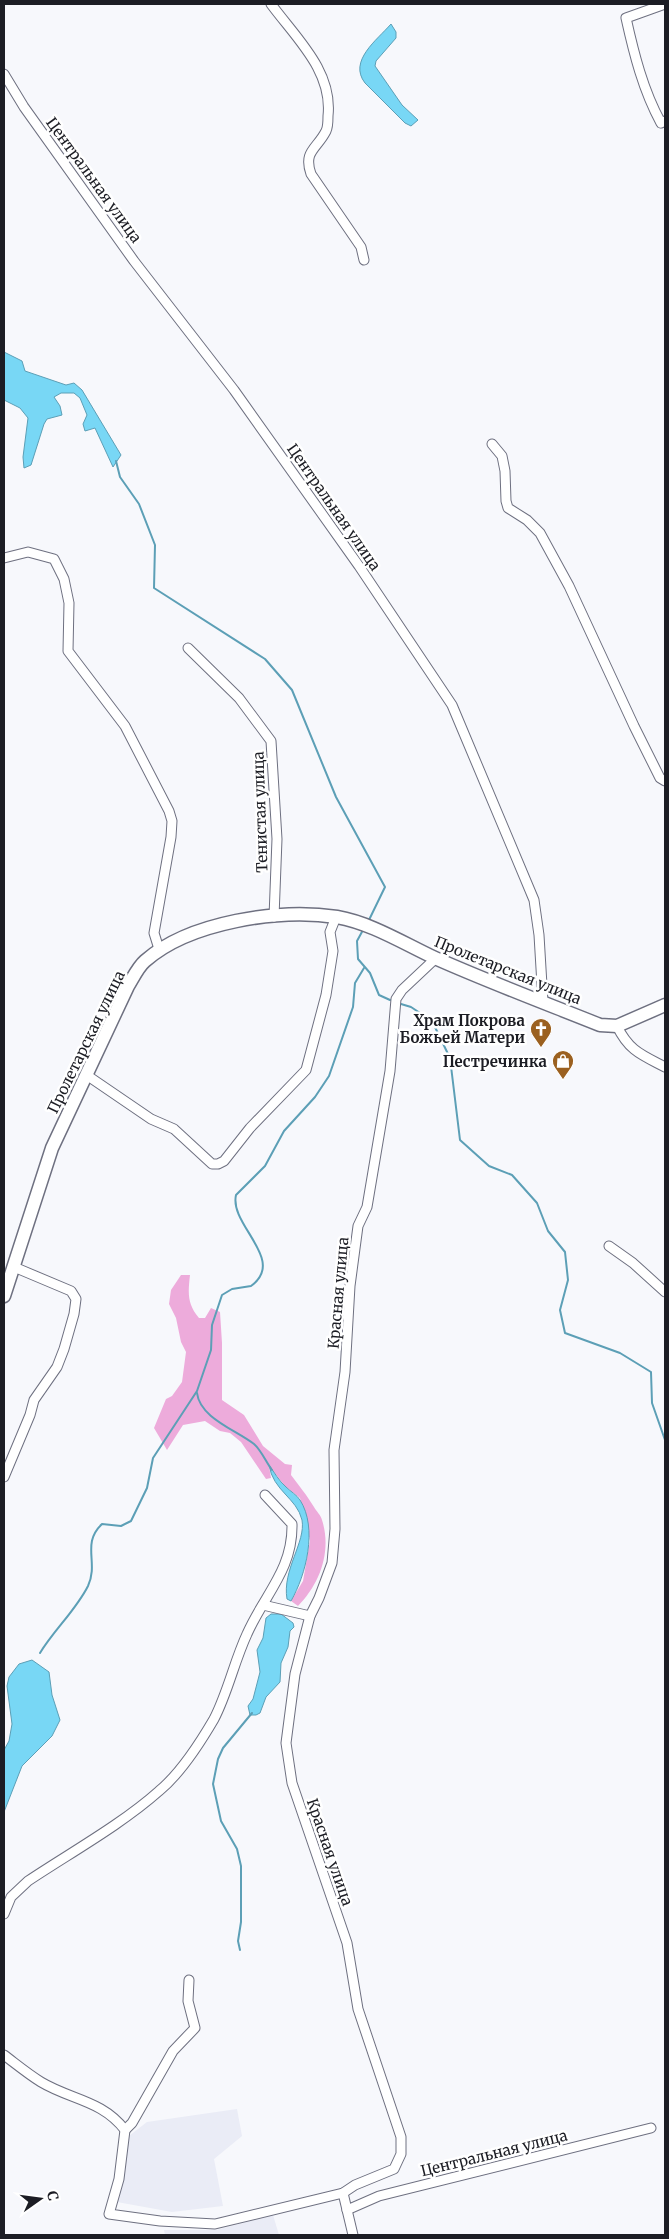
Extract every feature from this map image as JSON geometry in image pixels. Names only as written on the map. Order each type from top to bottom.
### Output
[{"type":"main road","name":"Пролетарская улица","points":[[4,1296],[52,1148],[88,1076],[128,986],[143,962],[159,949],[188,934],[213,926],[274,917],[336,917],[358,922],[436,958],[600,1025],[616,1026]]},
{"type":"main road","points":[[616,1026],[665,1005]]},
{"type":"street","points":[[271,4],[311,57],[325,80],[330,102],[327,130],[310,154],[308,167],[361,247],[364,260]]},
{"type":"street","points":[[665,4],[626,18],[634,55],[654,110],[660,123],[665,121]]},
{"type":"street","name":"Центральная улица","points":[[4,74],[24,107],[134,260],[234,390],[359,566],[452,705],[534,900],[540,935],[543,1002]]},
{"type":"street","points":[[492,444],[502,456],[508,508],[527,520],[540,533],[570,586],[660,778],[665,781]]},
{"type":"street","points":[[4,558],[28,552],[54,559],[64,579],[70,603],[68,651],[125,726],[169,811],[172,821],[171,837],[154,933],[159,949]]},
{"type":"street","name":"Тенистая улица","points":[[188,648],[239,698],[271,741],[277,839],[274,917]]},
{"type":"street","points":[[88,1076],[151,1119],[174,1129],[212,1164],[224,1161],[250,1128],[306,1070],[326,995],[333,950],[330,932],[336,917]]},
{"type":"street","name":"Красная улица","points":[[386,2095],[358,2009],[347,1943],[307,1832],[290,1767],[286,1743],[295,1674],[310,1616],[332,1563],[336,1529],[334,1450],[345,1372],[350,1286],[358,1226],[367,1207],[390,1071],[396,999],[402,990],[436,958]]},
{"type":"street","points":[[616,1026],[632,1049],[665,1067]]},
{"type":"street","points":[[609,1246],[633,1263],[665,1292]]},
{"type":"street","points":[[4,1477],[30,1415],[34,1400],[57,1367],[74,1314],[76,1299],[71,1291],[14,1267]]},
{"type":"street","points":[[4,1914],[11,1897],[28,1881],[161,1790],[187,1759],[214,1719],[232,1677],[246,1635],[287,1560],[292,1542],[292,1524],[264,1494]]},
{"type":"street","points":[[263,1605],[310,1616]]},
{"type":"street","points":[[4,2055],[42,2083],[91,2102],[117,2119],[125,2130],[132,2123],[173,2051],[195,2028],[188,2001],[189,1980]]},
{"type":"street","name":"Центральная улица","points":[[125,2130],[119,2179],[109,2214],[160,2221],[215,2224],[343,2193],[355,2185],[394,2169],[401,2154],[401,2138],[386,2095]]},
{"type":"street","name":"Центральная улица","points":[[347,2210],[379,2196],[650,2128]]},
{"type":"street","points":[[343,2193],[353,2235]]},
{"type":"shaded area","points":[[181,1275],[190,1275],[190,1303],[199,1318],[205,1318],[211,1308],[220,1312],[222,1400],[244,1415],[263,1446],[285,1464],[292,1465],[291,1475],[321,1518],[325,1532],[325,1555],[318,1577],[298,1606],[291,1601],[303,1581],[310,1541],[300,1498],[285,1486],[269,1466],[271,1478],[266,1479],[241,1442],[230,1433],[220,1431],[205,1421],[183,1425],[167,1450],[154,1428],[166,1399],[172,1396],[182,1382],[186,1352],[181,1342],[176,1318],[169,1304],[171,1290]]},
{"type":"shaded area","points":[[237,2109],[242,2136],[214,2159],[223,2206],[172,2212],[117,2202],[125,2173],[129,2136],[147,2122]]},
{"type":"shaded area","points":[[273,2215],[279,2235],[165,2235],[164,2230],[216,2230]]},
{"type":"water","points":[[391,24],[396,32],[396,38],[376,61],[375,66],[402,105],[418,120],[411,126],[405,123],[365,83],[361,75],[360,67],[366,51]]},
{"type":"water","points":[[4,352],[22,361],[25,371],[66,385],[74,383],[82,390],[121,455],[113,467],[95,428],[85,431],[83,424],[87,415],[80,398],[74,393],[61,393],[54,397],[60,406],[62,415],[47,419],[31,465],[24,468],[23,457],[28,418],[20,408],[4,400]]},
{"type":"water","points":[[269,1465],[281,1482],[300,1500],[308,1524],[308,1551],[305,1565],[291,1601],[287,1599],[286,1588],[301,1538],[302,1520],[295,1506],[275,1481]]},
{"type":"water","points":[[271,1614],[281,1614],[293,1623],[294,1627],[290,1631],[288,1647],[281,1663],[280,1682],[266,1697],[260,1713],[250,1715],[248,1706],[253,1699],[260,1672],[257,1650],[263,1638],[266,1618]]},
{"type":"water","points":[[32,1660],[49,1672],[52,1695],[60,1720],[52,1736],[22,1766],[4,1812],[4,1750],[9,1741],[12,1724],[7,1686],[9,1677],[19,1664]]},
{"type":"waterway","points":[[116,461],[120,477],[139,504],[155,545],[154,588],[265,659],[292,690],[336,797],[385,887],[368,922]]},
{"type":"waterway","points":[[363,930],[357,941],[358,959],[370,973],[379,995],[390,1000]]},
{"type":"waterway","points":[[40,1653],[88,1586],[92,1569],[92,1539],[96,1531],[102,1524],[121,1526],[131,1521],[147,1488],[153,1458],[197,1391],[211,1350],[212,1325],[222,1295],[232,1289],[251,1286],[260,1276],[263,1265],[260,1254],[240,1218],[236,1206],[236,1195],[265,1166],[284,1131],[315,1097],[329,1076],[353,1007],[355,983],[364,968]]},
{"type":"waterway","points":[[401,1004],[411,1007],[432,1021],[450,1058],[460,1140],[489,1166],[512,1175],[537,1203],[548,1231],[565,1252],[568,1280],[560,1310],[565,1333],[620,1353],[651,1372],[652,1403],[665,1440]]},
{"type":"waterway","points":[[197,1393],[205,1410],[220,1423],[254,1444],[272,1470]]},
{"type":"waterway","points":[[240,1950],[238,1941],[241,1922],[241,1866],[237,1849],[221,1821],[213,1784],[218,1759],[223,1748],[252,1713]]},
{"type":"place","name":"Храм Покрова Божьей Матери","points":[[541,1048]]},
{"type":"place","name":"Пестречинка","points":[[563,1080]]}]
